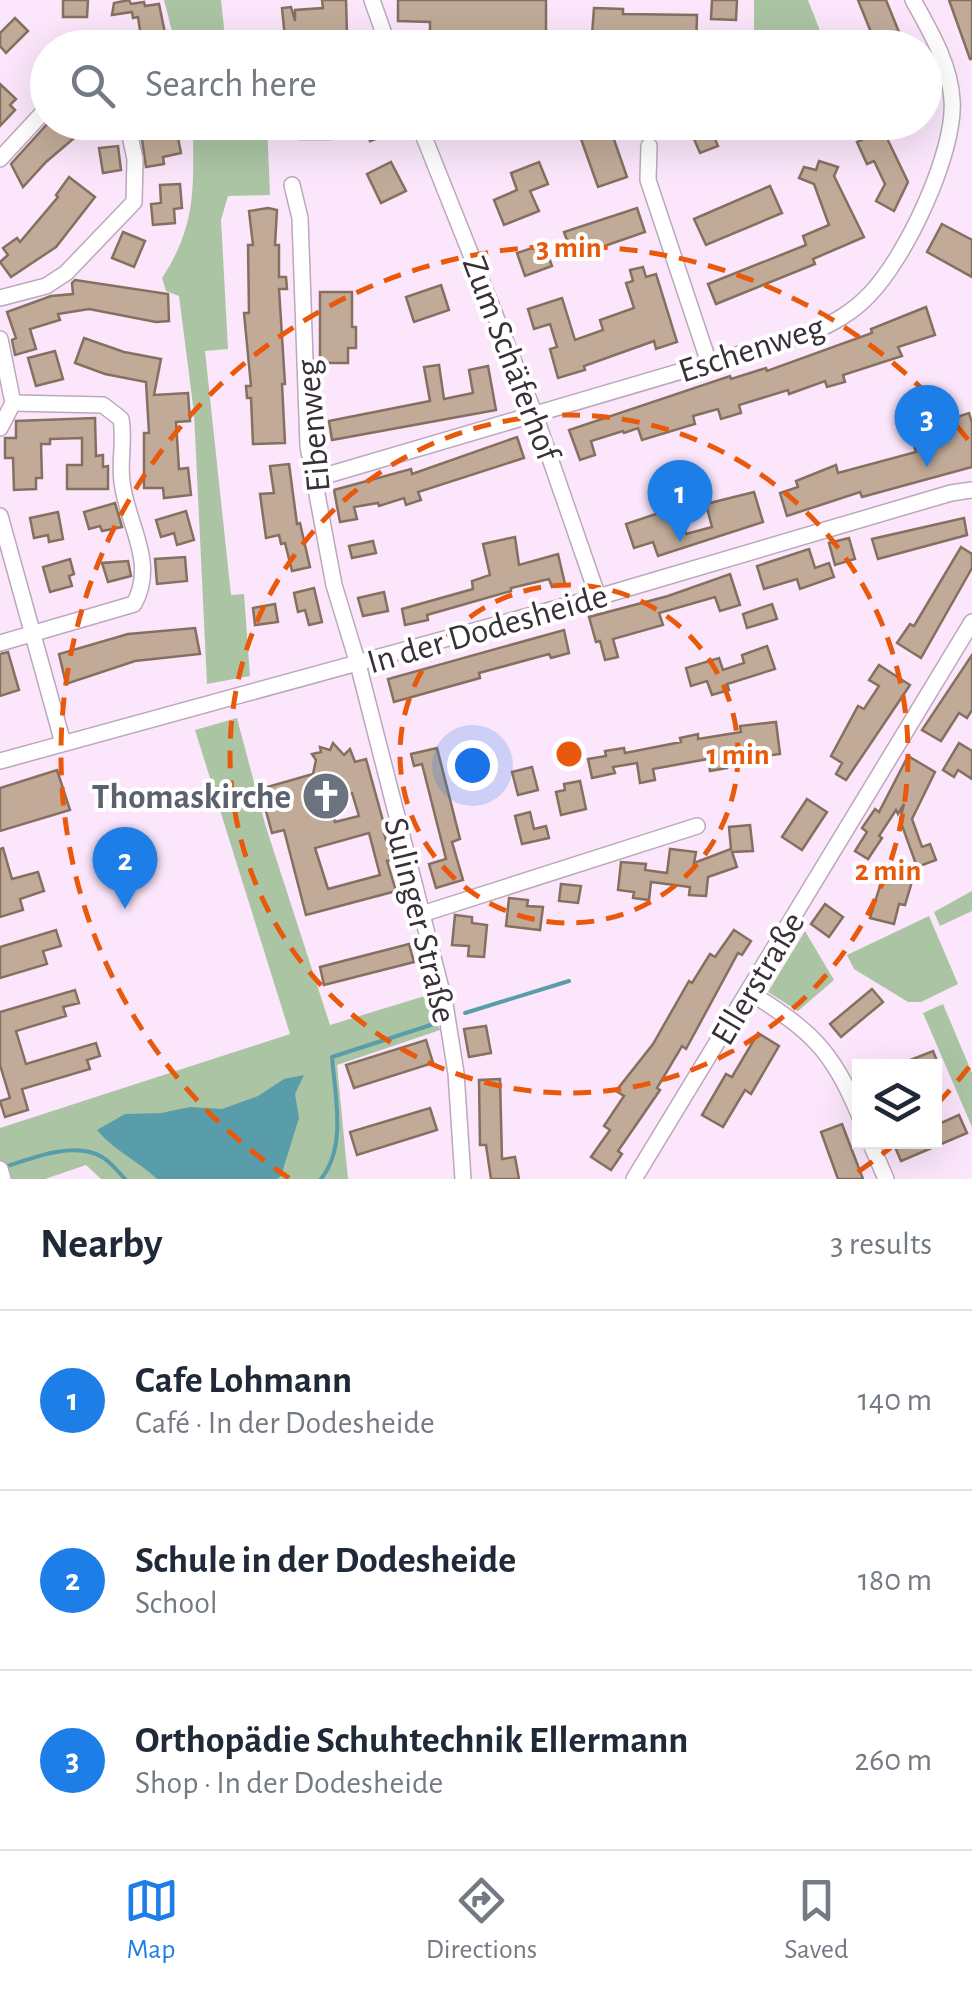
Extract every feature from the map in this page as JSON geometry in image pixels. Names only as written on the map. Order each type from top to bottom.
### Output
[{"type":"street","points":[[372,0],[383,30]]},
{"type":"street","name":"Eschenweg","points":[[913,0],[927,30]]},
{"type":"street","name":"Eschenweg","points":[[314,480],[811,333],[842,318],[870,294],[890,269],[945,160],[952,132],[953,101],[942,62]]},
{"type":"street","points":[[0,159],[30,126]]},
{"type":"street","points":[[0,298],[46,286],[66,273],[134,202],[135,159],[131,140]]},
{"type":"street","name":"Zum Schäferhof","points":[[425,140],[535,415],[598,597]]},
{"type":"street","points":[[649,146],[648,180],[709,364]]},
{"type":"street","name":"Eibenweg","points":[[292,186],[300,218],[308,446],[334,585],[358,664]]},
{"type":"street","points":[[0,339],[13,403],[0,428]]},
{"type":"street","points":[[0,643],[134,604],[143,587],[145,568],[121,478],[122,419],[103,406],[13,403]]},
{"type":"street","name":"In der Dodesheide","points":[[0,761],[598,597],[951,492],[972,490]]},
{"type":"street","points":[[0,516],[63,743]]},
{"type":"street","name":"Ellerstraße","points":[[634,1179],[972,622]]},
{"type":"street","name":"Sulinger Straße","points":[[358,664],[445,1004],[456,1073],[463,1179]]},
{"type":"street","points":[[422,914],[697,826]]},
{"type":"street","points":[[749,992],[801,1025],[822,1045],[852,1098]]},
{"type":"street","points":[[873,1149],[886,1179]]},
{"type":"green space","points":[[164,0],[221,0],[224,30],[172,30]]},
{"type":"green space","points":[[754,0],[808,0],[820,30],[754,30]]},
{"type":"green space","points":[[193,140],[268,140],[270,195],[228,196],[221,220],[228,349],[205,351],[231,595],[244,594],[250,676],[207,684],[194,413],[179,296],[166,291],[162,278],[188,221]]},
{"type":"green space","points":[[237,718],[265,824],[330,1025],[428,995],[440,1030],[337,1065],[348,1179],[101,1179],[86,1165],[45,1179],[0,1179],[0,1128],[290,1034],[195,730]]},
{"type":"green space","points":[[972,891],[972,911],[940,926],[934,912]]},
{"type":"green space","points":[[929,916],[958,984],[921,1002],[908,1002],[854,969],[847,955]]},
{"type":"green space","points":[[805,931],[834,980],[798,1011],[768,992]]},
{"type":"green space","points":[[943,1004],[972,1073],[972,1127],[923,1013]]},
{"type":"water","points":[[304,1075],[295,1094],[299,1118],[277,1179],[157,1179],[97,1130],[125,1114],[190,1107],[222,1109],[258,1096],[284,1079]]},
{"type":"building","points":[[63,0],[88,0],[87,17],[63,17]]},
{"type":"building","points":[[129,0],[131,4],[144,2],[145,6],[159,4],[164,30],[140,30],[138,17],[133,18],[132,12],[112,15],[114,3]]},
{"type":"building","points":[[322,0],[346,0],[347,30],[284,30],[282,8],[291,7],[295,21],[295,10],[323,8]]},
{"type":"building","points":[[398,0],[546,0],[546,30],[430,30],[430,22],[398,21]]},
{"type":"building","points":[[712,0],[737,0],[736,20],[711,19]]},
{"type":"building","points":[[858,0],[886,0],[898,30],[870,30]]},
{"type":"building","points":[[949,0],[972,0],[972,59],[970,59]]},
{"type":"building","points":[[594,8],[623,9],[623,14],[697,15],[697,30],[592,30]]},
{"type":"building","points":[[15,18],[28,31],[6,53],[0,46],[0,33]]},
{"type":"building","points":[[0,84],[16,99],[10,105],[15,110],[0,126]]},
{"type":"building","points":[[33,140],[72,140],[23,187],[11,164]]},
{"type":"building","points":[[142,140],[178,140],[181,153],[163,157],[164,164],[146,167]]},
{"type":"building","points":[[581,140],[614,140],[627,177],[598,187]]},
{"type":"building","points":[[694,140],[715,140],[718,146],[700,153]]},
{"type":"building","points":[[888,140],[908,182],[894,211],[876,201],[885,184],[874,161],[867,164],[857,142]]},
{"type":"building","points":[[118,146],[121,170],[103,173],[99,148]]},
{"type":"building","points":[[819,161],[838,167],[834,176],[864,237],[813,259],[815,264],[716,304],[708,284],[806,245],[803,236],[829,225],[814,184],[799,178],[804,167],[816,170]]},
{"type":"building","points":[[391,162],[406,191],[381,203],[367,174]]},
{"type":"building","points":[[539,162],[548,184],[530,191],[539,211],[504,225],[494,200],[517,190],[511,173]]},
{"type":"building","points":[[69,177],[95,197],[56,247],[11,277],[0,262],[8,255],[3,248],[17,238],[20,242],[58,197]]},
{"type":"building","points":[[180,184],[182,208],[174,209],[175,223],[153,225],[151,204],[161,203],[160,185]]},
{"type":"building","points":[[770,186],[782,213],[706,245],[694,219]]},
{"type":"building","points":[[637,208],[645,232],[573,257],[564,232]]},
{"type":"building","points":[[277,210],[275,245],[279,245],[279,277],[286,277],[287,289],[279,289],[285,443],[253,444],[251,398],[247,398],[246,386],[251,386],[244,313],[249,313],[248,245],[253,245],[249,211]]},
{"type":"building","points":[[942,224],[972,240],[972,277],[927,252]]},
{"type":"building","points":[[123,232],[145,241],[134,267],[112,258]]},
{"type":"building","points":[[544,244],[552,266],[525,276],[517,253]]},
{"type":"building","points":[[643,267],[646,277],[656,274],[677,342],[656,349],[654,341],[558,378],[550,349],[557,347],[550,324],[534,329],[528,309],[562,298],[575,340],[603,330],[600,320],[634,308],[626,283],[633,281],[630,270]]},
{"type":"building","points":[[75,280],[168,294],[169,321],[89,309],[58,314],[60,320],[30,329],[36,349],[15,355],[12,340],[16,338],[7,312],[51,296],[73,294]]},
{"type":"building","points":[[441,285],[449,310],[414,322],[406,297]]},
{"type":"building","points":[[320,292],[352,292],[356,348],[348,348],[348,363],[320,363]]},
{"type":"building","points":[[926,307],[935,335],[898,347],[902,356],[843,375],[845,382],[827,387],[825,381],[789,394],[788,390],[739,405],[741,413],[721,419],[718,409],[693,416],[695,424],[642,440],[638,428],[623,431],[591,441],[595,455],[580,460],[569,430],[730,376],[731,379],[766,368],[767,371],[872,333],[871,329]]},
{"type":"building","points":[[84,338],[161,359],[154,395],[188,393],[190,421],[176,422],[179,469],[188,468],[191,495],[164,498],[163,488],[144,488],[144,433],[149,433],[146,382],[75,363]]},
{"type":"building","points":[[55,351],[63,379],[36,386],[28,358]]},
{"type":"building","points":[[439,365],[444,399],[473,393],[469,370],[488,366],[496,410],[332,440],[329,421],[430,401],[424,367]]},
{"type":"building","points":[[918,413],[925,435],[954,427],[951,419],[969,413],[972,467],[862,497],[860,492],[787,516],[780,493],[798,487],[796,481],[836,465],[838,473],[916,452],[905,417]]},
{"type":"building","points":[[95,418],[96,456],[103,455],[103,467],[108,466],[108,489],[67,489],[67,465],[82,465],[82,438],[50,439],[50,444],[41,444],[42,478],[36,478],[36,489],[14,490],[13,458],[5,458],[5,438],[16,438],[16,421]]},
{"type":"building","points":[[517,437],[524,458],[418,492],[421,500],[406,505],[404,498],[379,506],[378,503],[354,507],[357,519],[340,522],[334,490],[411,469],[412,474]]},
{"type":"building","points":[[289,464],[297,524],[300,523],[310,567],[292,571],[279,535],[266,538],[260,494],[274,493],[270,466]]},
{"type":"building","points":[[675,487],[686,534],[712,527],[706,504],[754,492],[763,522],[658,556],[653,542],[634,548],[626,524],[662,512],[656,492]]},
{"type":"building","points":[[115,503],[122,527],[89,529],[84,512]]},
{"type":"building","points":[[186,511],[194,540],[177,545],[174,533],[161,537],[156,520]]},
{"type":"building","points":[[58,512],[63,539],[49,542],[48,535],[34,538],[30,518]]},
{"type":"building","points":[[964,518],[967,535],[878,559],[872,539]]},
{"type":"building","points":[[515,537],[519,565],[558,554],[565,584],[552,587],[549,579],[511,588],[405,625],[402,609],[473,589],[472,581],[490,575],[483,544]]},
{"type":"building","points":[[849,538],[855,559],[835,565],[829,543]]},
{"type":"building","points":[[373,541],[376,553],[352,558],[349,546]]},
{"type":"building","points":[[961,547],[972,554],[972,568],[921,658],[897,643],[910,624],[914,626]]},
{"type":"building","points":[[809,549],[815,568],[829,563],[834,577],[800,589],[797,579],[764,589],[757,566]]},
{"type":"building","points":[[185,557],[187,581],[157,584],[155,559]]},
{"type":"building","points":[[70,559],[72,586],[50,592],[43,567]]},
{"type":"building","points":[[128,561],[131,576],[108,582],[102,563]]},
{"type":"building","points":[[730,574],[740,605],[720,611],[715,597],[659,613],[663,625],[613,639],[618,657],[605,660],[589,617]]},
{"type":"building","points":[[314,588],[322,622],[309,625],[305,610],[298,612],[294,593]]},
{"type":"building","points":[[384,592],[388,611],[363,616],[358,598]]},
{"type":"building","points":[[275,604],[278,622],[255,625],[253,608]]},
{"type":"building","points":[[772,604],[777,619],[747,628],[743,614]]},
{"type":"building","points":[[195,628],[200,654],[135,661],[66,684],[59,654],[128,634]]},
{"type":"building","points":[[564,630],[569,653],[551,658],[549,654],[479,673],[480,678],[394,702],[388,679]]},
{"type":"building","points":[[767,646],[775,669],[727,684],[729,690],[712,695],[707,681],[691,686],[686,668],[719,658],[723,670],[744,663],[742,655]]},
{"type":"building","points":[[8,652],[19,690],[0,696],[0,654]]},
{"type":"building","points":[[972,655],[972,710],[967,718],[959,713],[941,741],[922,730]]},
{"type":"building","points":[[879,665],[910,685],[846,780],[836,774],[842,763],[831,756],[858,706],[864,709],[879,686],[869,680]]},
{"type":"building","points":[[776,722],[780,754],[765,756],[764,749],[725,754],[727,768],[710,771],[708,759],[653,769],[655,780],[640,783],[637,763],[613,767],[615,773],[592,778],[588,759],[606,756],[605,751],[624,748],[625,753],[681,742],[680,738],[698,734],[698,739],[741,732],[740,726]]},
{"type":"building","points":[[333,743],[344,755],[350,749],[355,762],[366,759],[385,828],[391,860],[387,861],[396,891],[306,915],[284,830],[272,833],[260,789],[313,774],[316,760],[312,754],[321,752],[320,747],[330,750]],"holes":[[[352,793],[359,816],[335,822],[329,799]],[[369,833],[380,875],[328,889],[315,848]]]},
{"type":"building","points":[[959,743],[972,751],[972,779],[958,770],[954,777],[943,770]]},
{"type":"building","points":[[437,748],[460,839],[452,842],[463,880],[436,888],[429,864],[446,859],[422,764],[414,766],[411,754]]},
{"type":"building","points":[[908,756],[935,772],[912,819],[922,847],[930,844],[936,860],[917,867],[900,820],[904,804],[898,814],[896,810],[868,859],[855,851],[867,832],[862,828],[875,809],[879,812]]},
{"type":"building","points":[[532,767],[538,790],[518,795],[512,772]]},
{"type":"building","points":[[57,770],[70,810],[0,831],[0,788]]},
{"type":"building","points":[[580,781],[586,809],[561,815],[556,792],[565,790],[564,784]]},
{"type":"building","points":[[807,799],[827,812],[802,850],[782,837]]},
{"type":"building","points":[[530,812],[534,829],[546,826],[549,838],[522,844],[515,816]]},
{"type":"building","points":[[750,825],[753,851],[732,852],[737,867],[708,877],[706,896],[689,895],[690,887],[651,882],[649,900],[633,898],[634,892],[618,890],[621,862],[646,864],[645,870],[667,873],[670,849],[696,852],[694,863],[731,849],[729,827]]},
{"type":"building","points":[[3,848],[12,879],[38,872],[44,891],[20,899],[23,910],[0,917],[0,849]]},
{"type":"building","points":[[885,870],[913,878],[905,905],[899,904],[894,924],[870,918]]},
{"type":"building","points":[[561,884],[581,886],[578,903],[559,901]]},
{"type":"building","points":[[509,898],[528,900],[527,906],[543,907],[540,930],[506,926]]},
{"type":"building","points":[[825,904],[843,917],[829,937],[811,924]]},
{"type":"building","points":[[455,915],[472,917],[472,923],[487,925],[484,957],[468,956],[469,946],[452,945]]},
{"type":"building","points":[[56,930],[61,946],[43,951],[47,964],[0,978],[0,947]]},
{"type":"building","points":[[734,930],[751,941],[742,955],[738,953],[686,1049],[682,1046],[657,1088],[660,1090],[618,1151],[622,1154],[611,1170],[591,1157],[610,1130],[604,1126],[624,1096],[616,1091],[653,1044],[689,981],[692,983],[710,954],[715,957]]},
{"type":"building","points":[[409,944],[414,962],[324,985],[320,967]]},
{"type":"building","points":[[872,989],[883,1002],[841,1037],[830,1024]]},
{"type":"building","points":[[75,990],[79,1003],[63,1007],[66,1016],[16,1031],[26,1064],[96,1043],[100,1056],[87,1060],[90,1069],[22,1089],[28,1110],[5,1117],[0,1101],[10,1098],[0,1065],[0,1012]]},
{"type":"building","points":[[486,1026],[491,1053],[469,1057],[464,1029]]},
{"type":"building","points":[[758,1033],[779,1046],[751,1094],[745,1090],[723,1127],[702,1115],[726,1074],[732,1077]]},
{"type":"building","points":[[426,1040],[433,1063],[354,1088],[346,1065]]},
{"type":"building","points":[[933,1051],[936,1059],[913,1059]]},
{"type":"building","points":[[500,1079],[502,1159],[515,1157],[519,1179],[491,1179],[486,1145],[480,1145],[479,1080]]},
{"type":"building","points":[[430,1108],[437,1130],[357,1155],[350,1132]]},
{"type":"building","points":[[959,1115],[967,1133],[942,1144],[942,1122]]},
{"type":"building","points":[[842,1124],[863,1179],[838,1179],[821,1132]]},
{"type":"building","points":[[896,1149],[929,1149],[901,1161]]},
{"type":"waterway","points":[[465,1013],[569,981]]},
{"type":"waterway","points":[[321,1179],[337,1137],[332,1057],[437,1023]]},
{"type":"waterway","points":[[2,1168],[52,1153],[79,1150],[102,1157],[125,1179]]},
{"type":"place","name":"Orthopädie Schuhtechnik Ellermann","points":[[927,467]]},
{"type":"place","name":"Cafe Lohmann","points":[[680,542]]},
{"type":"place","name":"Thomaskirche","points":[[326,796]]},
{"type":"place","name":"Schule in der Dodesheide","points":[[125,909]]}]
